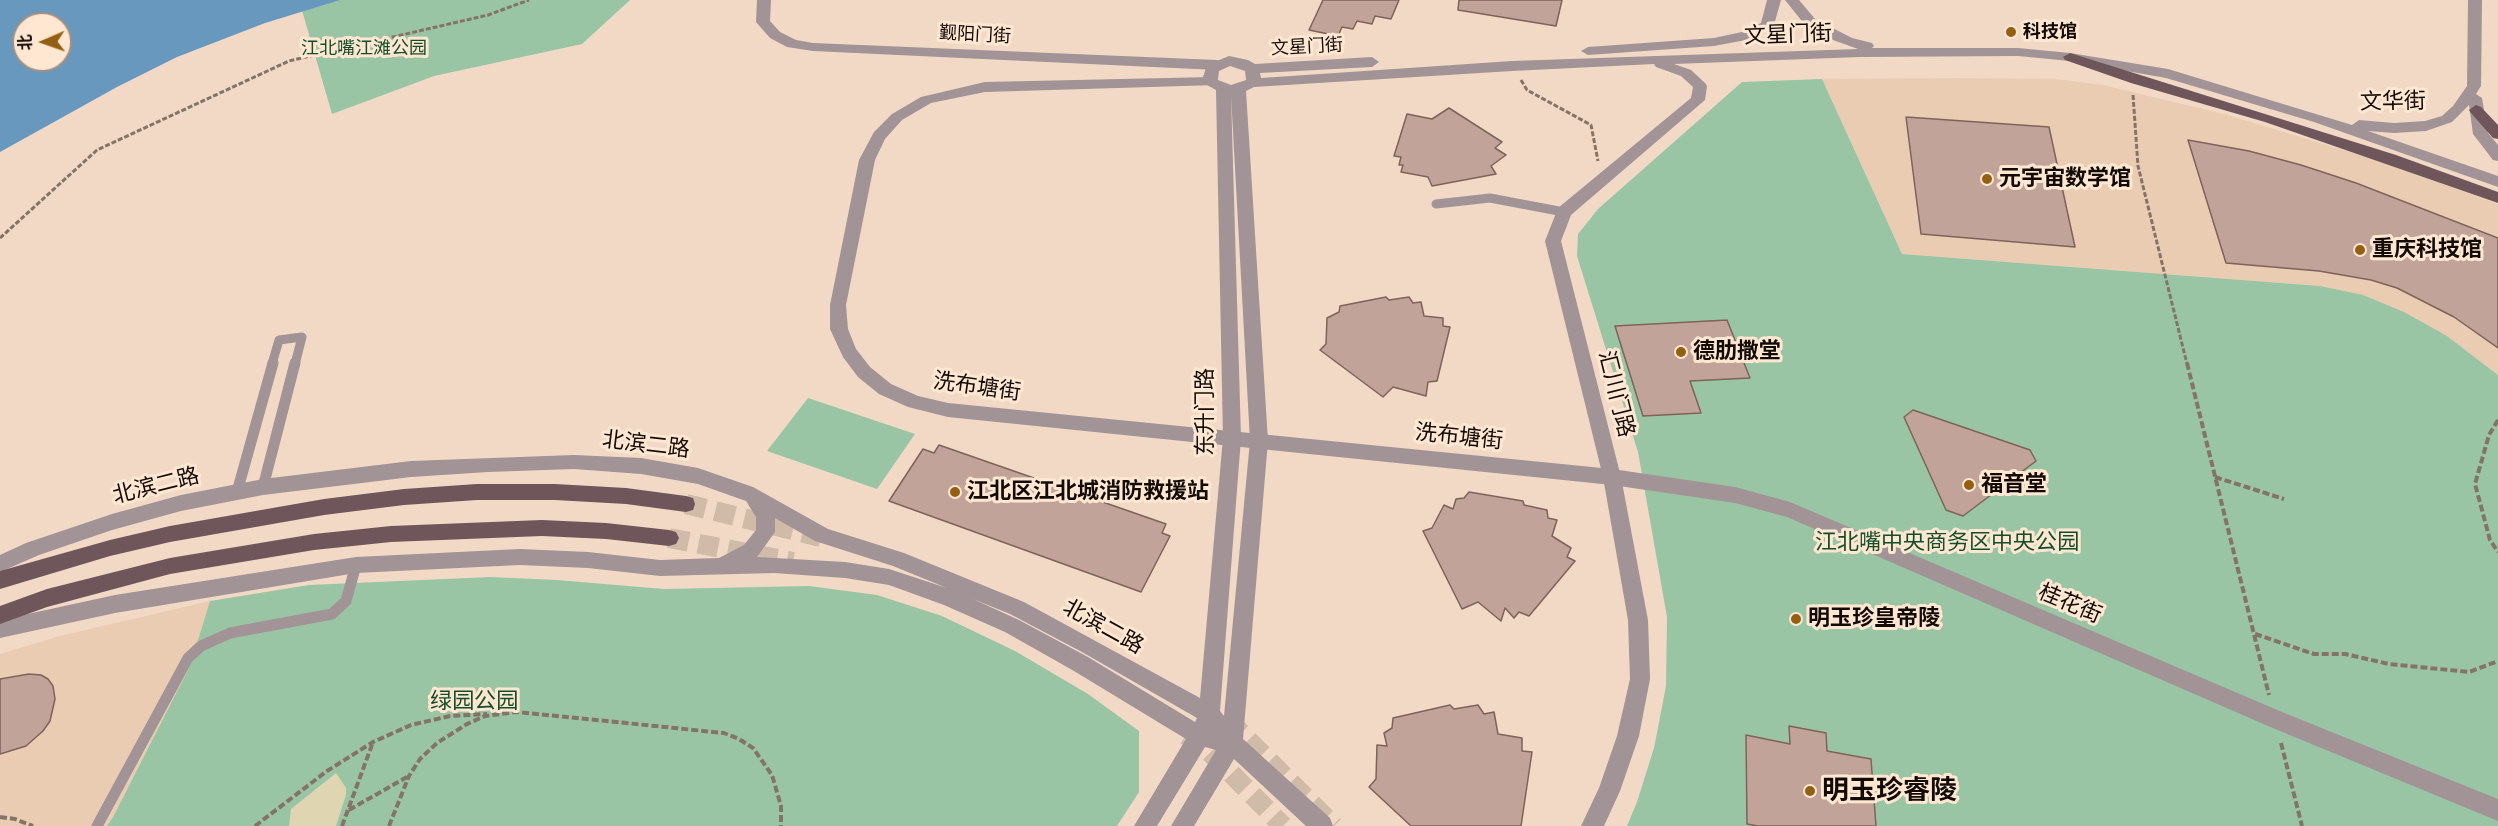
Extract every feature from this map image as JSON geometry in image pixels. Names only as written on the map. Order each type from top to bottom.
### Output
[{"type":"main road","points":[[2070,57],[2134,80],[2270,119],[2380,155],[2498,198]]},
{"type":"main road","points":[[2476,110],[2498,134]]},
{"type":"main road","points":[[0,580],[110,548],[182,532],[324,507],[404,497],[477,492],[555,492],[626,496],[686,504]]},
{"type":"main road","points":[[0,615],[47,598],[170,566],[314,542],[391,534],[542,528],[606,531],[669,538]]},
{"type":"street","name":"觐阳门街","points":[[764,0],[763,22],[775,35],[792,44],[813,47],[1216,65],[1236,61],[1235,82]]},
{"type":"street","name":"文星门街","points":[[1235,82],[1714,42],[1746,36],[1767,25],[1774,0]]},
{"type":"street","points":[[1792,0],[1810,22],[1827,33],[1848,42],[1901,52]]},
{"type":"street","points":[[2476,0],[2474,86],[2476,110],[2481,134],[2498,156]]},
{"type":"street","name":"文星门街","points":[[1235,82],[1650,60],[1901,52],[2018,52],[2070,57],[2168,74],[2319,119]]},
{"type":"street","points":[[1027,86],[1100,76],[1111,72],[1107,65],[1096,60]]},
{"type":"street","name":"汇川门路","points":[[1592,826],[1609,791],[1628,736],[1640,679],[1638,620],[1612,477],[1553,241],[1564,212],[1698,100],[1700,86],[1686,73],[1650,60]]},
{"type":"street","points":[[1182,826],[1232,743],[1258,441],[1235,82],[1210,73],[1216,65]]},
{"type":"street","name":"洗布塘街","points":[[1235,82],[1027,86],[958,91],[926,100],[897,117],[879,136],[867,160],[838,305],[839,329],[849,352],[864,372],[885,389],[914,402],[948,410],[1612,477]]},
{"type":"street","name":"东升门路","points":[[1145,826],[1200,736],[1209,714],[1232,438],[1235,82]]},
{"type":"street","name":"文华街","points":[[2319,119],[2370,126],[2426,126],[2447,119],[2458,109],[2474,86]]},
{"type":"street","points":[[2319,119],[2498,182]]},
{"type":"street","name":"北滨二路","points":[[0,564],[33,549],[112,522],[181,503],[263,487],[411,469],[574,462],[641,466],[698,476],[746,492],[822,535],[897,559],[1017,608],[1089,646],[1209,714],[1232,743],[1322,826]]},
{"type":"street","name":"桂花街","points":[[1612,477],[1735,495],[1790,510],[2275,719],[2498,810]]},
{"type":"street","points":[[713,568],[731,562],[751,551],[765,531],[766,514],[746,492]]},
{"type":"street","name":"北滨二路","points":[[0,628],[115,604],[356,565],[520,557],[588,560],[660,568],[774,565],[814,567],[889,577],[950,598],[1012,626],[1081,664],[1200,736],[1232,743]]},
{"type":"lane","points":[[1436,204],[1490,198],[1564,212]]},
{"type":"lane","points":[[237,492],[279,340],[302,337],[263,487]]},
{"type":"lane","points":[[97,826],[188,658],[201,646],[230,633],[332,614],[346,601],[356,565]]},
{"type":"path","points":[[0,238],[97,150],[289,61],[488,15],[529,0]]},
{"type":"path","points":[[1512,66],[1527,90],[1591,125],[1602,181]]},
{"type":"path","points":[[2133,91],[2138,166],[2302,826]]},
{"type":"path","points":[[2498,420],[2489,435],[2475,484],[2490,540],[2498,552]]},
{"type":"path","points":[[2215,477],[2284,499]]},
{"type":"path","points":[[2254,633],[2314,654],[2345,654],[2389,664],[2469,672],[2498,661]]},
{"type":"path","points":[[389,826],[408,776],[420,759],[451,733],[485,716],[502,712]]},
{"type":"path","points":[[255,826],[327,771],[373,742],[411,725],[450,716],[502,712],[724,733],[739,739],[753,748],[772,775],[778,791],[781,825]]},
{"type":"path","points":[[342,826],[373,742]]},
{"type":"path","points":[[348,811],[408,776]]},
{"type":"path","points":[[0,817],[15,819],[33,826]]},
{"type":"shaded area","points":[[1822,79],[2055,79],[2103,85],[2224,114],[2294,135],[2382,162],[2498,204],[2498,375],[2447,336],[2320,286],[1902,254]]},
{"type":"shaded area","points":[[210,601],[190,666],[107,826],[0,826],[0,654],[60,636]]},
{"type":"green space","name":"江北嘴江滩公园","points":[[299,0],[630,0],[582,44],[434,76],[332,114]]},
{"type":"green space","name":"江北嘴中央商务区中央公园","points":[[1822,79],[1902,254],[2320,286],[2363,295],[2404,312],[2447,336],[2498,375],[2498,826],[1627,826],[1654,748],[1666,686],[1667,617],[1638,452],[1577,256],[1578,234],[1598,209],[1742,82]]},
{"type":"green space","points":[[808,398],[915,434],[877,489],[767,451]]},
{"type":"green space","name":"绿园公园","points":[[490,577],[664,589],[809,586],[877,595],[942,616],[1015,651],[1088,694],[1139,731],[1139,792],[1117,826],[107,826],[190,666],[210,601],[309,585]]},
{"type":"sand","points":[[336,773],[346,788],[346,795],[336,826],[289,826],[291,809]]},
{"type":"water","points":[[0,0],[340,0],[265,23],[177,57],[117,87],[0,152]]},
{"type":"building","points":[[1323,0],[1399,0],[1391,19],[1375,16],[1372,24],[1357,21],[1353,29],[1342,27],[1338,36],[1309,30]]},
{"type":"building","points":[[1459,0],[1562,0],[1556,26],[1458,10]]},
{"type":"building","points":[[1449,108],[1502,142],[1495,148],[1506,155],[1491,166],[1496,174],[1432,186],[1428,177],[1401,172],[1403,165],[1399,165],[1401,157],[1394,156],[1407,114],[1432,119]]},
{"type":"building","points":[[1906,117],[2049,127],[2075,247],[1921,234]]},
{"type":"building","name":"重庆科技馆","points":[[2188,140],[2249,151],[2301,165],[2356,183],[2498,238],[2498,348],[2454,317],[2397,288],[2371,280],[2319,271],[2226,263]]},
{"type":"building","points":[[1386,297],[1389,300],[1409,297],[1413,303],[1421,302],[1424,316],[1443,318],[1443,326],[1450,327],[1437,381],[1428,382],[1426,396],[1393,387],[1383,397],[1320,350],[1326,344],[1327,318],[1339,312],[1340,306]]},
{"type":"building","name":"德肋撒堂","points":[[1727,320],[1750,378],[1690,381],[1701,413],[1643,416],[1615,326]]},
{"type":"building","name":"福音堂","points":[[1913,410],[2030,450],[2036,461],[1963,516],[1946,510],[1904,417]]},
{"type":"building","points":[[939,445],[1166,524],[1162,533],[1170,536],[1141,592],[889,501],[923,449],[934,453]]},
{"type":"building","points":[[1469,492],[1523,501],[1524,505],[1547,510],[1548,518],[1557,520],[1552,536],[1571,548],[1567,557],[1575,561],[1529,616],[1519,612],[1514,618],[1505,608],[1501,621],[1478,602],[1462,609],[1423,531],[1432,528],[1444,505],[1453,509],[1456,499],[1464,498]]},
{"type":"building","points":[[29,674],[41,675],[53,686],[55,699],[50,721],[43,731],[26,746],[0,754],[0,679]]},
{"type":"building","points":[[1450,705],[1454,709],[1478,705],[1484,714],[1494,712],[1498,734],[1522,738],[1522,751],[1532,752],[1521,826],[1411,826],[1369,787],[1376,779],[1377,745],[1387,746],[1384,733],[1392,728],[1393,718]]},
{"type":"building","name":"明玉珍睿陵","points":[[1789,726],[1826,733],[1827,751],[1871,759],[1876,826],[1758,826],[1747,824],[1746,735],[1790,744]]},
{"type":"tunnel","points":[[686,504],[821,537]]},
{"type":"tunnel","points":[[669,538],[793,562]]},
{"type":"tunnel","points":[[1227,719],[1334,826]]},
{"type":"tunnel","points":[[1186,735],[1206,748],[1283,826]]},
{"type":"place","name":"科技馆","points":[[2011,32]]},
{"type":"place","name":"元宇宙数学馆","points":[[1987,179]]},
{"type":"place","name":"重庆科技馆","points":[[2360,250]]},
{"type":"place","name":"德肋撒堂","points":[[1681,352]]},
{"type":"place","name":"福音堂","points":[[1969,485]]},
{"type":"place","name":"江北区江北城消防救援站","points":[[955,492]]},
{"type":"place","name":"明玉珍皇帝陵","points":[[1796,619]]},
{"type":"place","name":"明玉珍睿陵","points":[[1810,791]]}]
